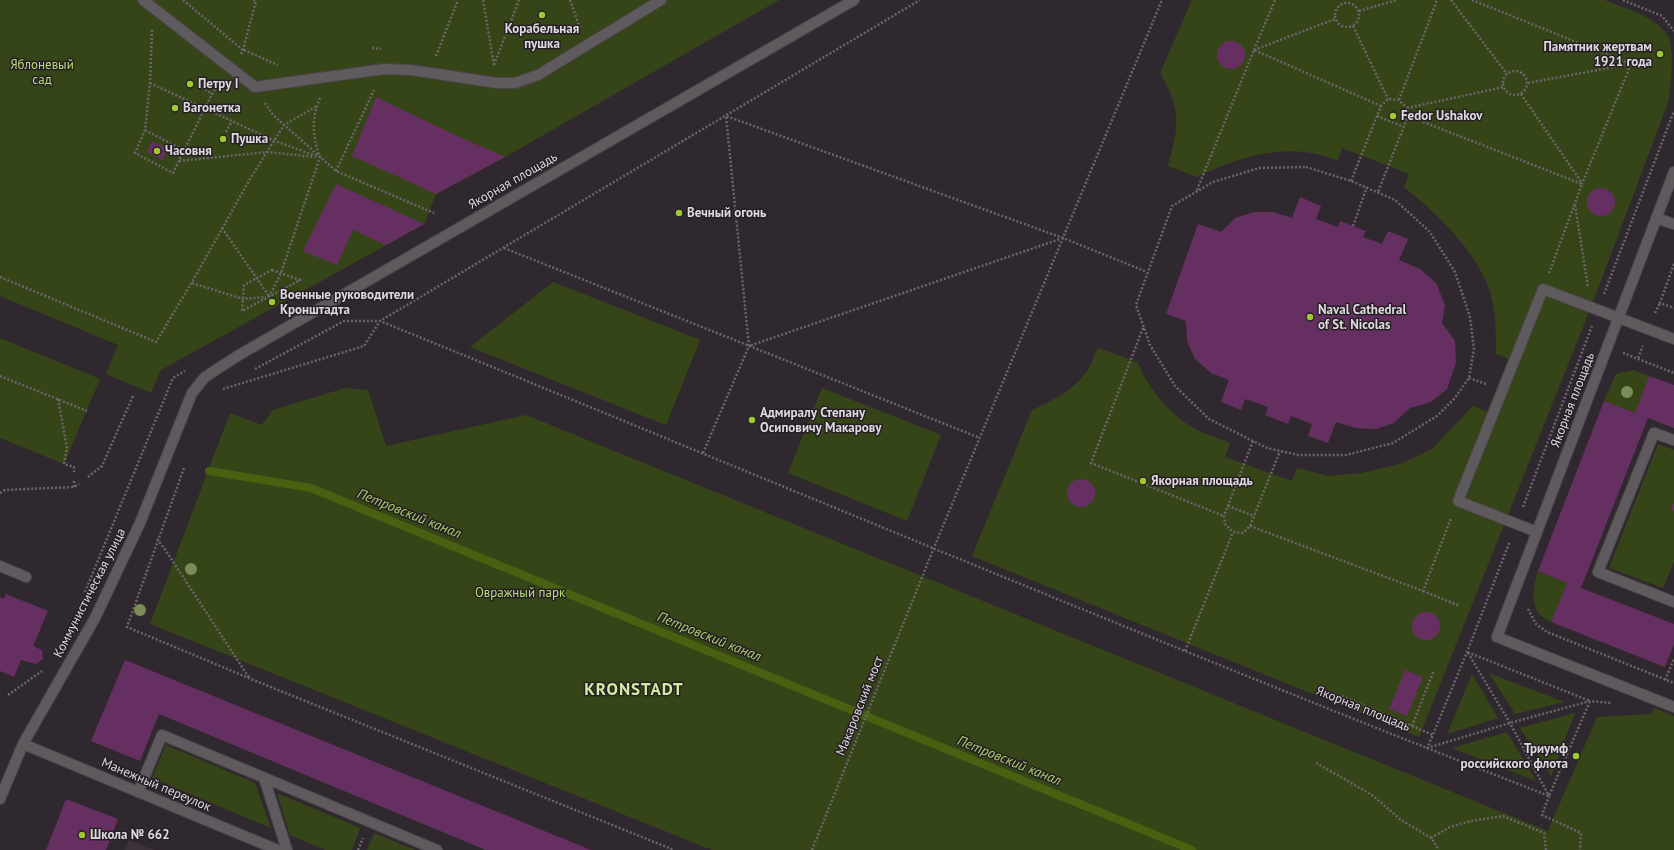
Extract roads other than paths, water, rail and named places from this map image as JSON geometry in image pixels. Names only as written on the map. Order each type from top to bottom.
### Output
[{"type":"street","points":[[143,0],[255,87],[384,69],[429,73],[497,83],[515,83],[538,75],[661,0]]},
{"type":"street","name":"Якорная площадь","points":[[192,393],[205,377],[239,355],[854,0]]},
{"type":"street","name":"Якорная площадь","points":[[1674,172],[1497,637],[1674,706]]},
{"type":"street","points":[[1656,218],[1674,224]]},
{"type":"street","points":[[1537,532],[1458,501],[1543,289],[1674,339]]},
{"type":"street","name":"Коммунистическая улица","points":[[0,799],[23,744],[95,618],[140,523],[192,393]]},
{"type":"street","points":[[1674,440],[1654,433],[1598,572],[1674,602]]},
{"type":"street","points":[[0,566],[26,577]]},
{"type":"street","points":[[138,792],[162,735],[437,850]]},
{"type":"street","name":"Манежный переулок","points":[[23,744],[278,850]]},
{"type":"street","points":[[264,778],[286,850]]},
{"type":"waterway","name":"Петровский канал","points":[[209,471],[311,488],[1192,850]]},
{"type":"place","name":"Корабельная пушка","points":[[542,15]]},
{"type":"place","name":"Памятник жертвам 1921 года","points":[[1660,54]]},
{"type":"place","name":"Петру I","points":[[190,84]]},
{"type":"place","name":"Вагонетка","points":[[175,108]]},
{"type":"place","name":"Fedor Ushakov","points":[[1393,116]]},
{"type":"place","name":"Пушка","points":[[223,139]]},
{"type":"place","name":"Часовня","points":[[157,151]]},
{"type":"place","name":"Вечный огонь","points":[[679,213]]},
{"type":"place","name":"Военные руководители Кронштадта","points":[[272,302]]},
{"type":"place","name":"Naval Cathedral of St. Nicolas","points":[[1310,317]]},
{"type":"place","name":"Адмиралу Степану Осиповичу Макарову","points":[[752,420]]},
{"type":"place","name":"Якорная площадь","points":[[1143,481]]},
{"type":"place","name":"Триумф российского флота","points":[[1576,756]]},
{"type":"place","name":"Школа № 662","points":[[82,835]]},
{"type":"district","name":"KRONSTADT","points":[[634,690]]},
{"type":"park label","name":"Яблоневый сад","points":[[42,72]]},
{"type":"park label","name":"Овражный парк","points":[[520,593]]}]
